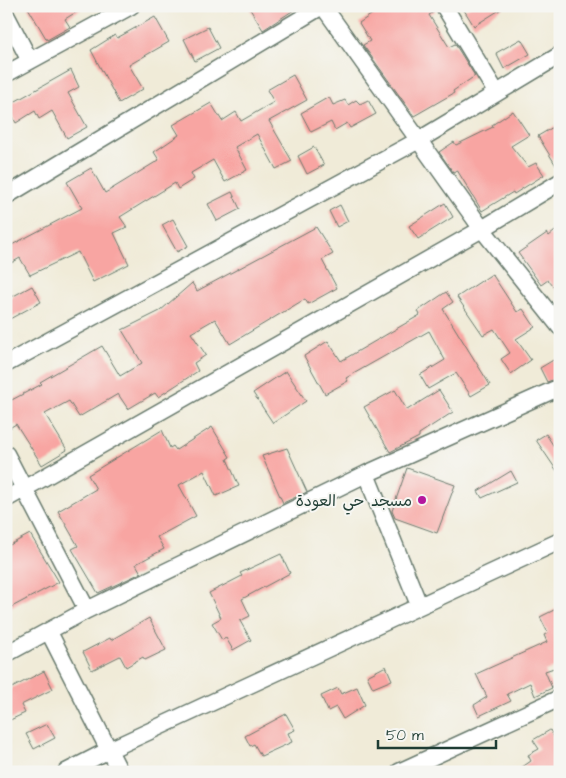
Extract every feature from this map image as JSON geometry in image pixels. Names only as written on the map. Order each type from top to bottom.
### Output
[{"type":"street","points":[[6,74],[131,6]]},
{"type":"street","points":[[6,196],[323,6],[482,229],[560,327]]},
{"type":"street","points":[[444,6],[496,92]]},
{"type":"street","points":[[6,15],[30,61]]},
{"type":"street","points":[[6,364],[418,140],[560,55]]},
{"type":"street","points":[[6,499],[482,229],[560,182]]},
{"type":"street","points":[[6,654],[87,610],[366,474],[560,387]]},
{"type":"street","points":[[6,454],[87,610]]},
{"type":"street","points":[[366,474],[419,605]]},
{"type":"street","points":[[66,772],[419,605],[560,541]]},
{"type":"street","points":[[49,632],[120,772]]},
{"type":"street","points":[[399,772],[420,768],[560,698]]},
{"type":"building","points":[[27,6],[86,6],[65,19],[70,27],[47,40]]},
{"type":"building","points":[[248,6],[300,6],[263,30]]},
{"type":"building","points":[[384,6],[434,6],[435,11],[429,15],[449,47],[455,44],[475,76],[453,91],[454,93],[414,116],[363,45],[370,41],[359,23]]},
{"type":"building","points":[[471,6],[506,6],[474,26],[464,10]]},
{"type":"building","points":[[155,17],[169,42],[129,65],[143,89],[119,103],[91,50],[115,35],[117,38]]},
{"type":"building","points":[[208,27],[219,48],[195,61],[184,39]]},
{"type":"building","points":[[521,39],[530,54],[504,69],[496,53]]},
{"type":"building","points":[[71,70],[79,87],[68,93],[87,127],[67,138],[52,111],[39,119],[35,111],[16,123],[7,106]]},
{"type":"building","points":[[293,75],[307,100],[269,121],[292,161],[276,169],[257,134],[235,147],[247,170],[225,182],[213,160],[191,173],[194,179],[178,189],[175,183],[120,217],[127,227],[114,233],[129,264],[93,282],[78,252],[30,275],[20,258],[6,266],[6,248],[82,208],[67,182],[91,168],[105,193],[159,160],[154,152],[179,135],[173,125],[211,103],[222,121],[236,112],[241,121],[274,102],[267,90]]},
{"type":"building","points":[[329,97],[333,105],[345,100],[348,105],[356,100],[360,104],[368,100],[376,114],[350,128],[347,123],[335,130],[331,122],[311,132],[301,113]]},
{"type":"building","points":[[513,111],[529,135],[511,146],[528,167],[536,163],[544,175],[482,211],[457,170],[453,172],[439,152],[454,142],[456,145],[493,127],[492,125]]},
{"type":"building","points":[[560,123],[560,172],[538,136]]},
{"type":"building","points":[[314,147],[324,165],[307,174],[298,156]]},
{"type":"building","points":[[232,192],[240,209],[217,221],[208,204]]},
{"type":"building","points":[[445,203],[453,217],[418,239],[409,226]]},
{"type":"building","points":[[340,205],[348,221],[337,227],[329,211]]},
{"type":"building","points":[[173,219],[188,246],[177,252],[162,225]]},
{"type":"building","points":[[316,227],[333,254],[322,260],[337,288],[308,304],[305,299],[230,344],[215,319],[191,333],[206,355],[194,363],[198,371],[158,397],[155,393],[128,409],[118,394],[79,417],[69,401],[45,414],[67,450],[42,465],[16,424],[6,430],[6,403],[42,384],[40,382],[102,346],[120,376],[142,363],[122,330],[160,311],[192,283],[197,291]]},
{"type":"building","points":[[560,227],[560,295],[548,280],[541,285],[518,253],[547,233],[549,236]]},
{"type":"building","points":[[492,274],[517,312],[523,309],[535,327],[516,339],[531,360],[511,374],[501,359],[510,353],[494,329],[483,335],[457,297]]},
{"type":"building","points":[[32,286],[41,302],[6,321],[6,300]]},
{"type":"building","points":[[446,292],[453,302],[443,309],[490,385],[471,396],[456,373],[428,389],[420,375],[445,360],[429,331],[346,378],[348,381],[325,394],[304,356],[328,341],[341,361],[420,315],[418,311]]},
{"type":"building","points":[[555,359],[560,367],[560,377],[547,382],[540,368]]},
{"type":"building","points":[[286,371],[306,401],[273,423],[253,393]]},
{"type":"building","points":[[395,390],[407,410],[439,390],[453,412],[419,434],[419,437],[390,452],[364,407]]},
{"type":"building","points":[[212,427],[230,457],[227,459],[239,486],[216,496],[204,471],[179,485],[196,516],[157,537],[164,549],[136,564],[141,573],[98,593],[72,549],[78,546],[58,511],[96,489],[88,475],[162,430],[170,448],[173,446],[176,450]]},
{"type":"building","points":[[546,434],[560,456],[560,470],[557,471],[536,440]]},
{"type":"building","points":[[287,448],[307,492],[283,503],[262,456]]},
{"type":"building","name":"مسجد حي العودة","points":[[407,468],[455,485],[437,533],[395,518],[392,511]]},
{"type":"building","points":[[511,471],[517,482],[482,498],[478,491]]},
{"type":"building","points":[[30,534],[59,582],[6,610],[6,547]]},
{"type":"building","points":[[281,554],[290,573],[242,599],[250,616],[240,621],[251,640],[233,650],[226,638],[222,640],[212,623],[221,618],[209,593],[242,576],[240,573]]},
{"type":"building","points":[[560,607],[560,673],[557,667],[545,671],[552,688],[535,696],[530,683],[507,694],[511,701],[479,716],[474,705],[487,697],[476,674],[547,642],[544,635],[548,633],[540,617]]},
{"type":"building","points":[[149,618],[166,650],[145,660],[143,657],[126,667],[120,656],[92,670],[83,652],[110,638],[111,640]]},
{"type":"building","points":[[386,666],[392,680],[373,688],[367,676]]},
{"type":"building","points":[[44,671],[53,689],[21,705],[25,713],[6,722],[6,691]]},
{"type":"building","points":[[357,687],[365,705],[343,719],[336,707],[328,711],[321,696],[338,688],[341,694]]},
{"type":"building","points":[[286,714],[295,730],[288,733],[292,742],[261,756],[254,744],[250,746],[245,736]]},
{"type":"building","points":[[47,724],[55,738],[34,749],[26,734]]},
{"type":"building","points":[[550,730],[560,747],[560,772],[515,772],[531,761],[528,755],[539,749],[533,740]]},
{"type":"place","name":"مسجد حي العودة","points":[[422,500]]}]
